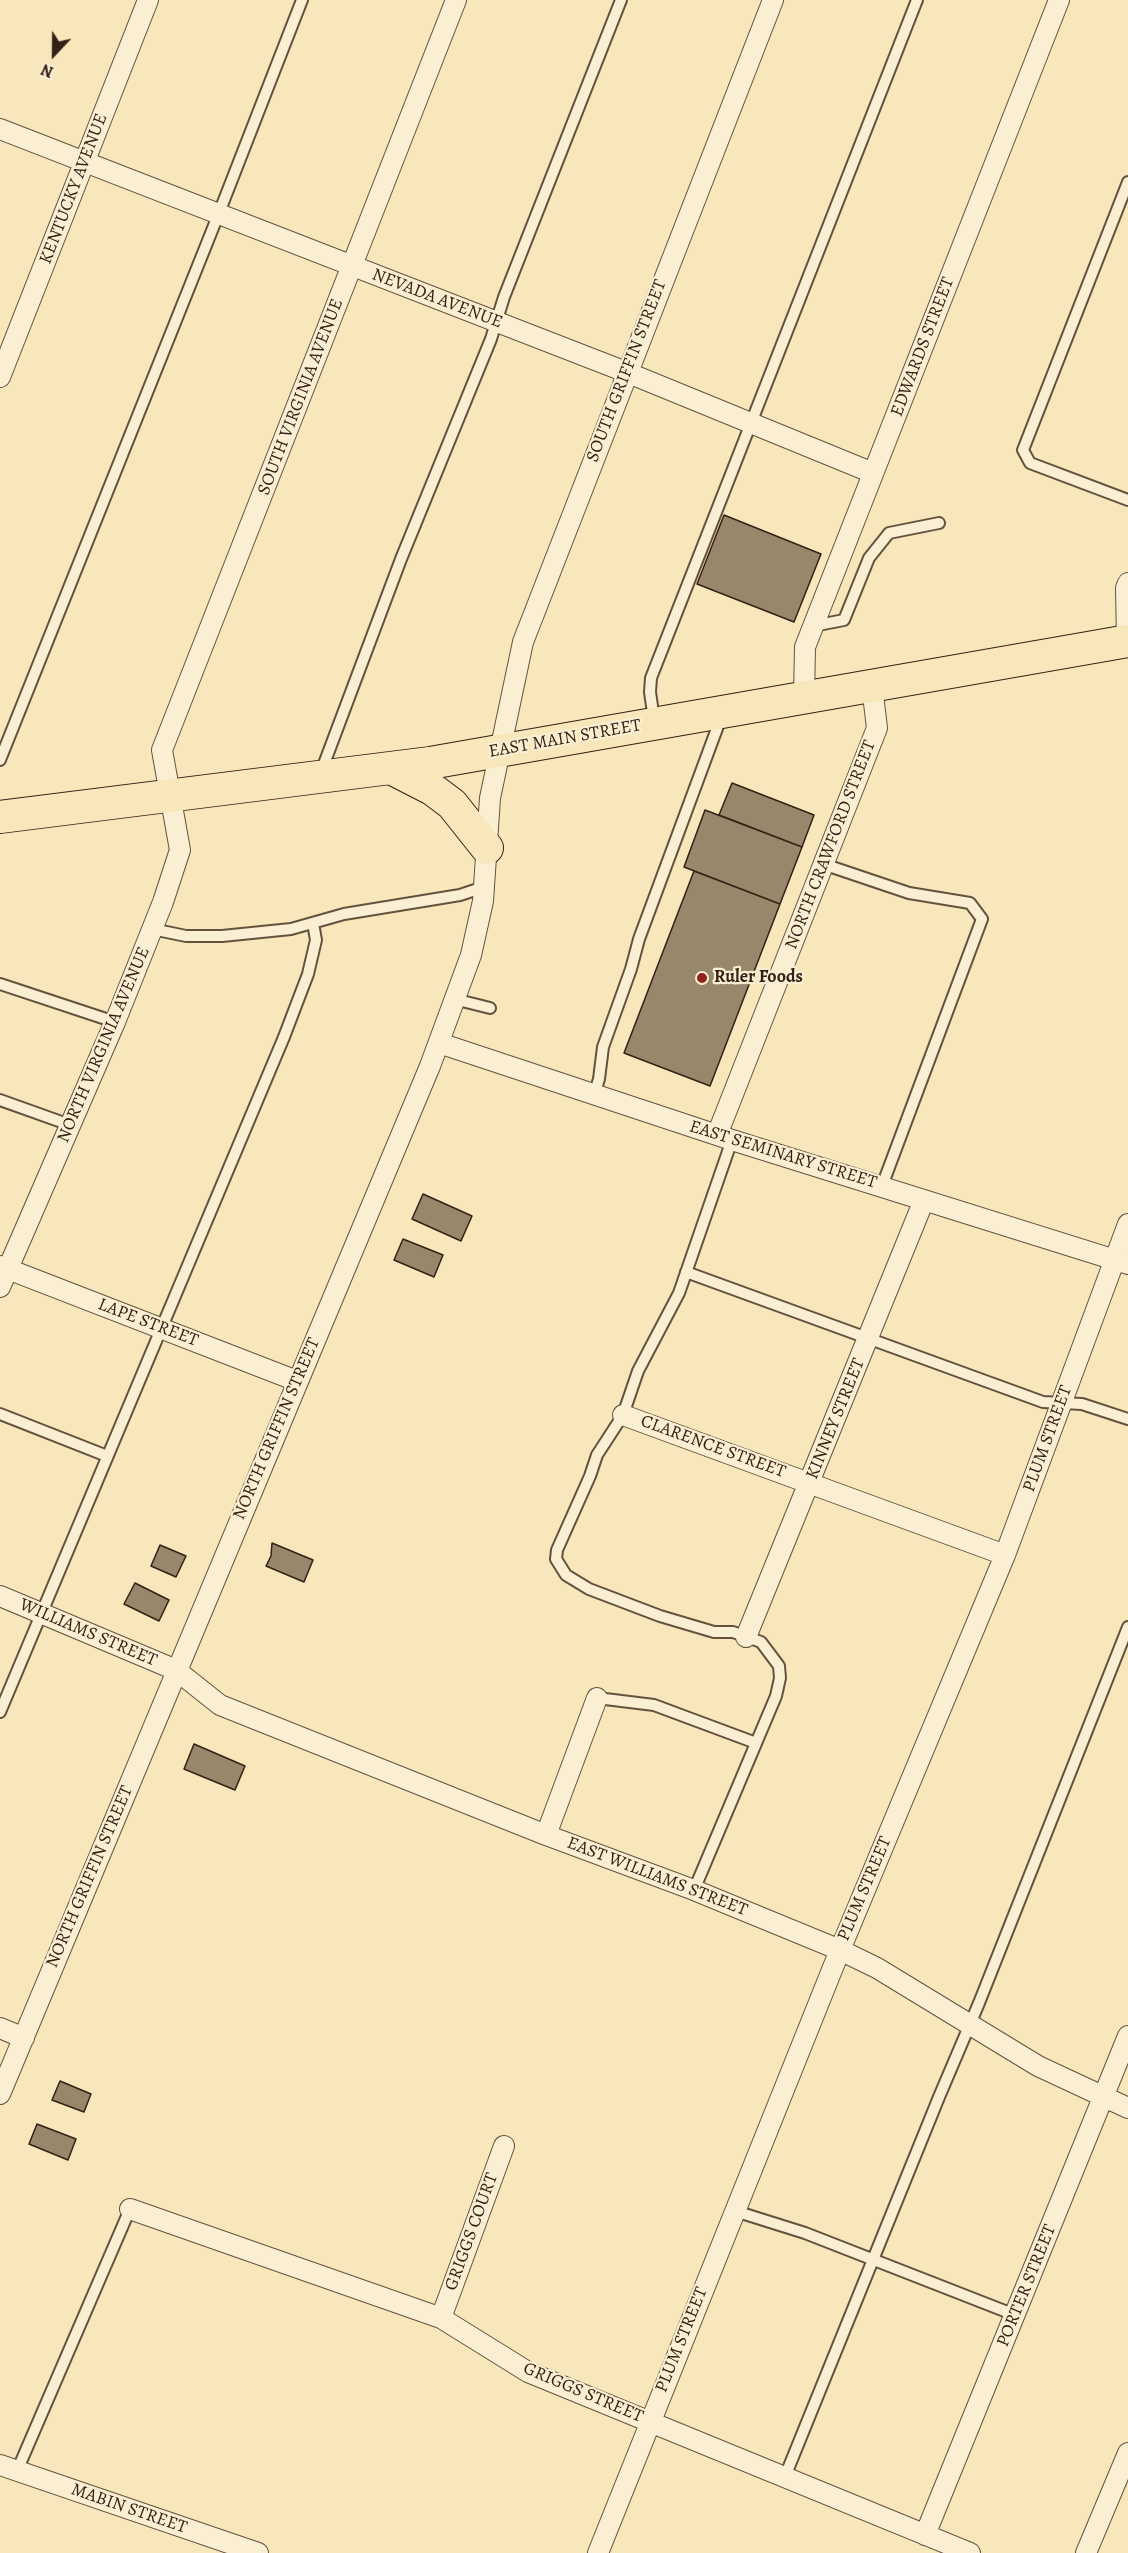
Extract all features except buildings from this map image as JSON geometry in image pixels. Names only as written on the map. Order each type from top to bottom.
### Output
[{"type":"main road","name":"EAST MAIN STREET","points":[[0,817],[393,769],[1127,641]]},
{"type":"main road","points":[[393,769],[432,789],[453,804],[487,848]]},
{"type":"street","name":"KENTUCKY AVENUE","points":[[0,377],[148,0]]},
{"type":"street","name":"SOUTH VIRGINIA AVENUE","points":[[171,796],[162,750],[456,0]]},
{"type":"street","name":"SOUTH GRIFFIN STREET","points":[[502,749],[523,642],[773,0]]},
{"type":"street","name":"EDWARDS STREET","points":[[804,698],[805,647],[1059,0]]},
{"type":"street","name":"NEVADA AVENUE","points":[[0,129],[627,372],[873,473]]},
{"type":"street","points":[[1127,641],[1126,588],[1128,583]]},
{"type":"street","name":"NORTH CRAWFORD STREET","points":[[724,1138],[823,864],[877,728],[872,686]]},
{"type":"street","name":"NORTH GRIFFIN STREET","points":[[0,2094],[439,1043],[471,955],[483,901],[490,798],[502,749]]},
{"type":"street","name":"NORTH VIRGINIA AVENUE","points":[[0,1287],[4,1268],[115,1022],[180,850],[171,796]]},
{"type":"street","name":"EAST SEMINARY STREET","points":[[439,1043],[724,1138],[1121,1262]]},
{"type":"street","name":"KINNEY STREET","points":[[746,1637],[924,1200]]},
{"type":"street","name":"PLUM STREET","points":[[598,2553],[649,2421],[840,1950],[1005,1555],[1061,1403],[1121,1262],[1128,1224]]},
{"type":"street","name":"LAPE STREET","points":[[4,1268],[297,1381]]},
{"type":"street","name":"CLARENCE STREET","points":[[623,1416],[810,1482],[1005,1555]]},
{"type":"street","name":"WILLIAMS STREET","points":[[0,1596],[176,1670]]},
{"type":"street","name":"EAST WILLIAMS STREET","points":[[176,1670],[220,1705],[546,1835],[694,1890],[840,1950],[877,1968],[1038,2066],[1102,2098],[1128,2108]]},
{"type":"street","points":[[546,1835],[597,1698]]},
{"type":"street","points":[[0,2028],[24,2038]]},
{"type":"street","name":"PORTER STREET","points":[[925,2535],[1128,2036]]},
{"type":"street","name":"GRIGGS COURT","points":[[441,2318],[504,2146]]},
{"type":"street","name":"GRIGGS STREET","points":[[130,2209],[441,2318],[528,2372],[784,2479],[970,2553]]},
{"type":"street","points":[[1086,2553],[1128,2453]]},
{"type":"street","name":"MABIN STREET","points":[[9,2468],[258,2553]]},
{"type":"lane","points":[[0,760],[302,0]]},
{"type":"lane","points":[[319,777],[401,559],[621,0]]},
{"type":"lane","points":[[655,724],[650,692],[651,678],[917,0]]},
{"type":"lane","points":[[1128,182],[1023,450],[1030,464],[1128,500]]},
{"type":"lane","points":[[813,626],[844,620],[869,558],[889,533],[939,523]]},
{"type":"lane","points":[[594,1095],[603,1047],[631,969],[639,939],[723,712]]},
{"type":"lane","points":[[823,864],[909,893],[970,903],[982,919],[882,1186]]},
{"type":"lane","points":[[152,929],[186,936],[222,936],[291,929],[344,914],[460,895],[484,887]]},
{"type":"lane","points":[[0,1712],[284,1037],[308,974],[316,940],[314,923]]},
{"type":"lane","points":[[0,984],[115,1022]]},
{"type":"lane","points":[[454,999],[490,1008]]},
{"type":"lane","points":[[0,1100],[70,1125]]},
{"type":"lane","points":[[694,1890],[776,1696],[780,1678],[779,1666],[761,1642],[733,1632],[714,1632],[660,1616],[590,1589],[566,1575],[556,1559],[562,1536],[590,1476],[597,1455],[623,1416],[638,1371],[679,1293],[724,1138]]},
{"type":"lane","points":[[686,1272],[1042,1402],[1082,1404],[1128,1419]]},
{"type":"lane","points":[[0,1414],[107,1456]]},
{"type":"lane","points":[[784,2479],[970,2026],[1128,1627]]},
{"type":"lane","points":[[597,1698],[654,1705],[756,1743]]},
{"type":"lane","points":[[9,2468],[130,2209]]},
{"type":"lane","points":[[735,2211],[805,2233],[1015,2315]]},
{"type":"place","name":"Ruler Foods","points":[[702,978]]}]
